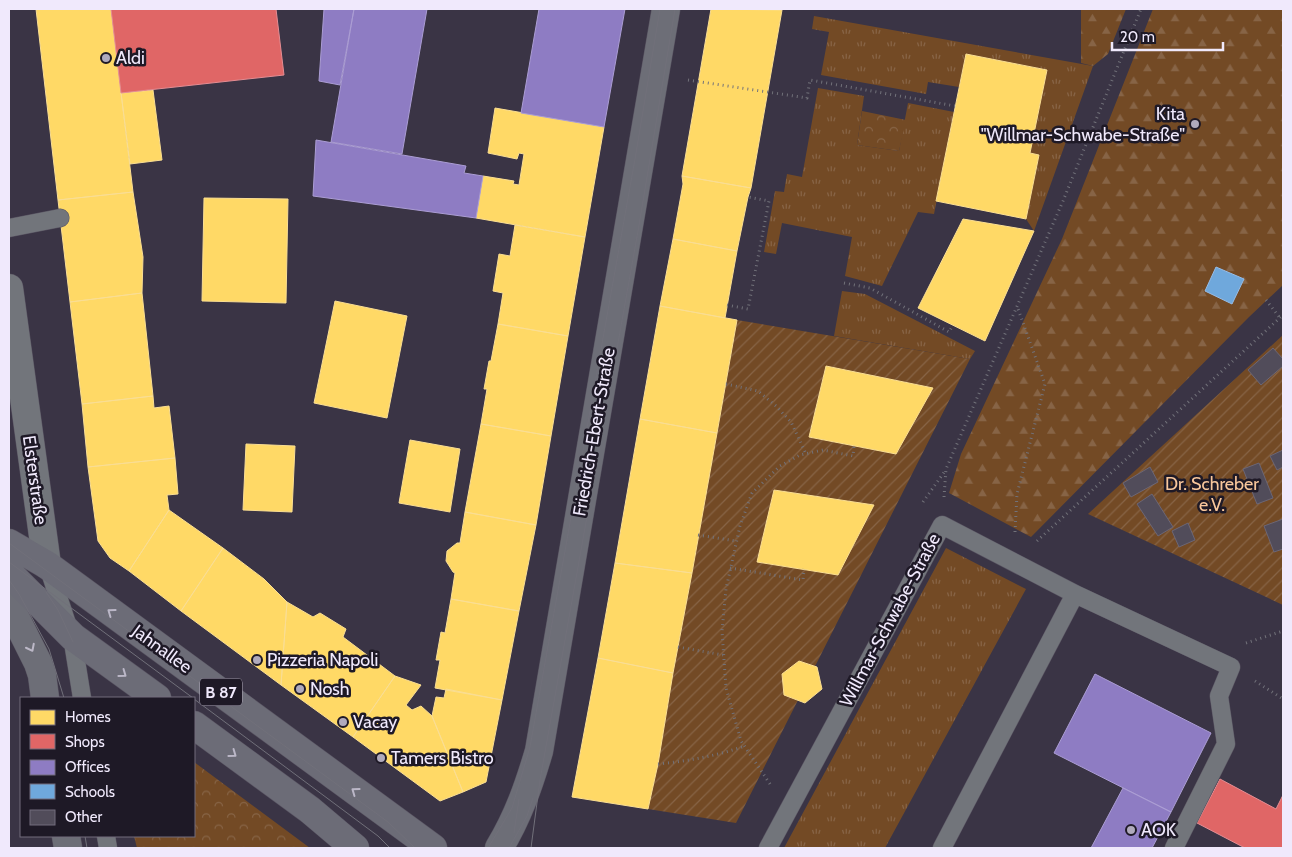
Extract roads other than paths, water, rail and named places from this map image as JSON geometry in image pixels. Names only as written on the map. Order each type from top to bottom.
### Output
[{"type":"main road","name":"Friedrich-Ebert-Straße","points":[[499,848],[517,817],[530,783],[539,751],[666,9]]},
{"type":"main road","name":"Jahnallee","points":[[9,543],[47,565],[434,848]]},
{"type":"main road","points":[[9,573],[72,638],[156,697]]},
{"type":"main road","points":[[9,605],[38,663],[46,697]]},
{"type":"main road","name":"B 87","points":[[195,726],[310,810],[355,848]]},
{"type":"street","name":"Elsterstraße","points":[[9,288],[47,565]]},
{"type":"street","name":"Elsterstraße","points":[[9,442],[23,394]]},
{"type":"lane","points":[[9,228],[60,218]]},
{"type":"lane","name":"Willmar-Schwabe-Straße","points":[[768,848],[942,525],[1075,594],[1231,667],[1219,696],[1226,744],[1174,848]]},
{"type":"lane","points":[[47,565],[72,638],[82,697]]},
{"type":"lane","points":[[942,848],[1075,594]]},
{"type":"tram line","points":[[488,848],[512,808],[530,747],[660,9]]},
{"type":"tram line","points":[[531,848],[540,780],[638,231],[675,9]]},
{"type":"tram line","points":[[9,543],[388,822],[415,848]]},
{"type":"tram line","points":[[9,562],[192,697]]},
{"type":"tram line","points":[[9,580],[19,594],[49,649],[64,697]]},
{"type":"tram line","points":[[46,592],[58,610],[73,642]]},
{"type":"tram line","points":[[195,700],[378,836],[390,848]]},
{"type":"tram line","points":[[509,848],[527,816],[533,798]]},
{"type":"tram line","points":[[514,833],[519,799]]},
{"type":"tram line","points":[[85,837],[87,848]]},
{"type":"place","name":"Aldi","points":[[106,58]]},
{"type":"place","name":"Kita \"Willmar-Schwabe-Straße\"","points":[[1195,124]]},
{"type":"place","name":"Pizzeria Napoli","points":[[257,660]]},
{"type":"place","name":"Nosh","points":[[300,689]]},
{"type":"place","name":"Vacay","points":[[343,722]]},
{"type":"place","name":"Tamers Bistro","points":[[381,758]]},
{"type":"place","name":"AOK","points":[[1131,830]]},
{"type":"park label","name":"Dr. Schreber e.V.","points":[[1212,494]]}]
